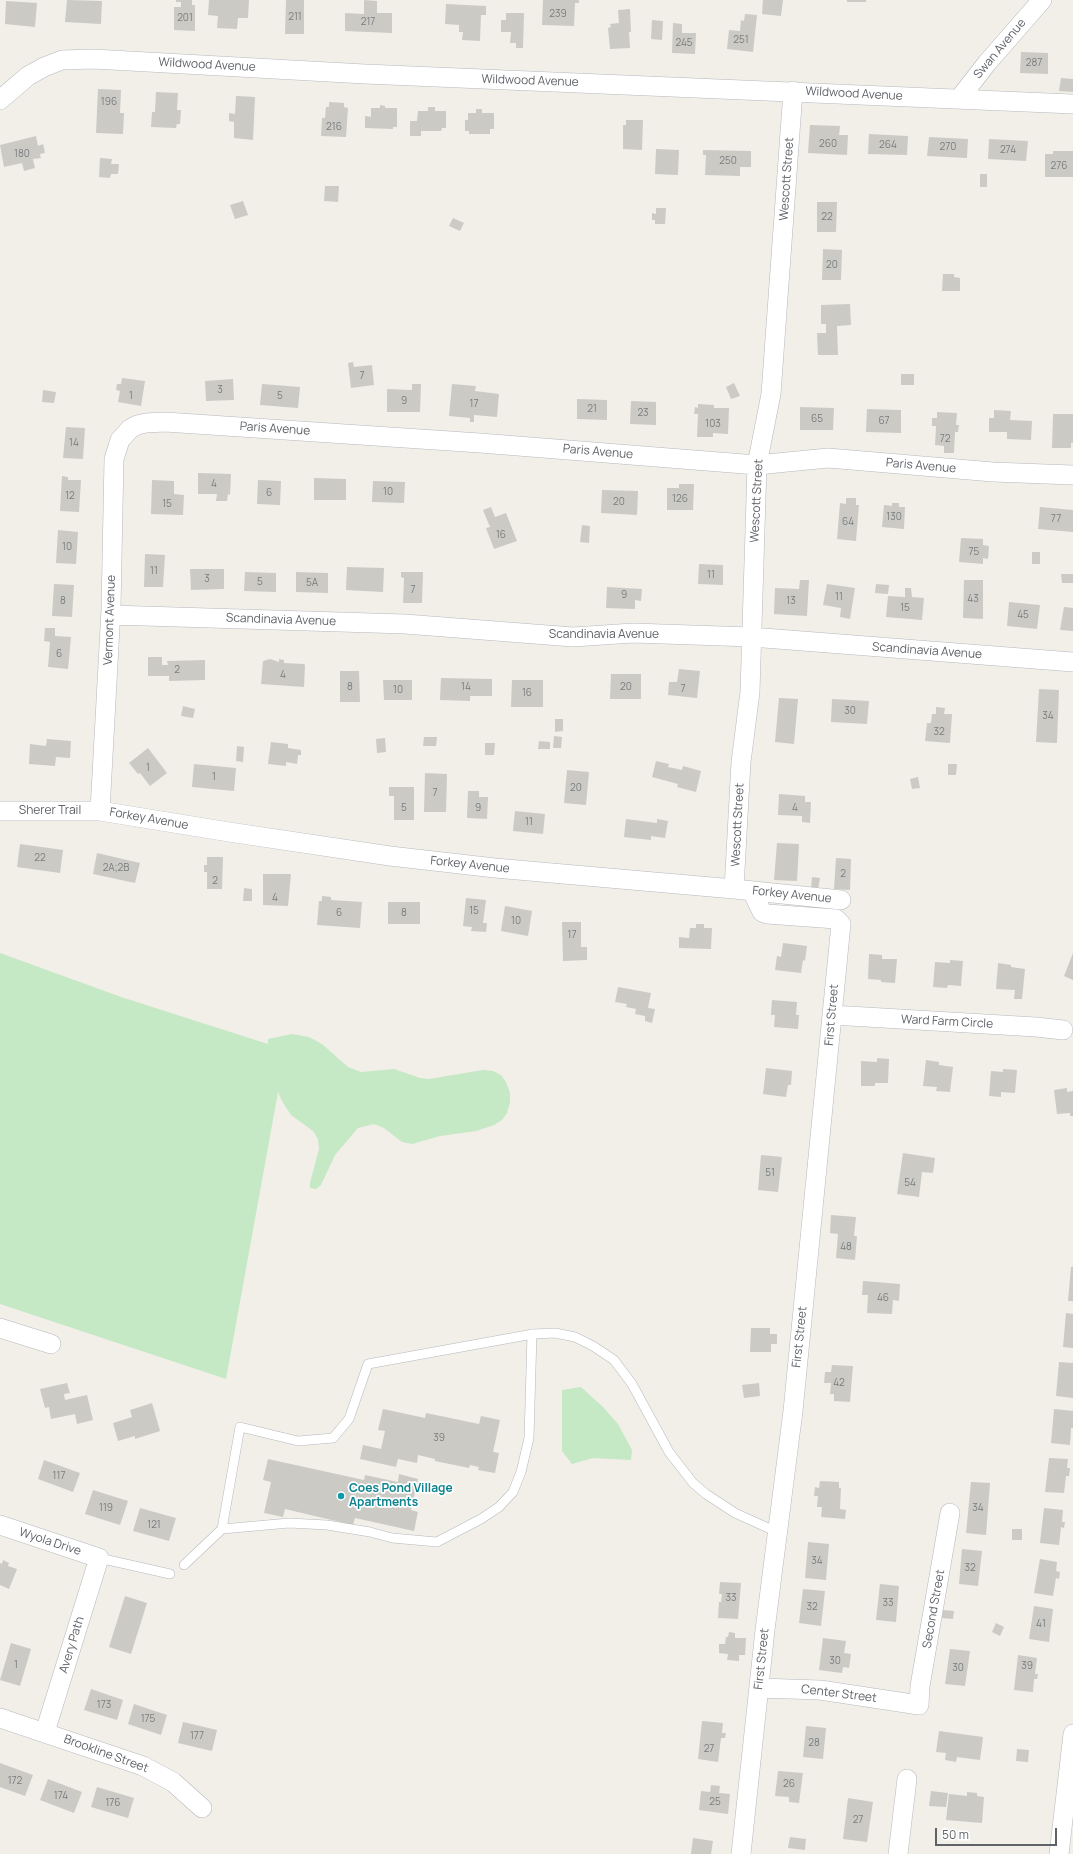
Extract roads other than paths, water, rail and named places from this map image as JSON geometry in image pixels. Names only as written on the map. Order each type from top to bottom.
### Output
[{"type":"street","name":"Swan Avenue","points":[[959,99],[987,63],[1042,0]]},
{"type":"street","name":"Wildwood Avenue","points":[[0,100],[28,76],[44,67],[62,60],[77,59],[365,74],[1073,104]]},
{"type":"street","name":"Wescott Street","points":[[743,890],[741,762],[750,692],[757,465],[771,394],[793,91]]},
{"type":"street","name":"Paris Avenue","points":[[126,433],[137,425],[165,422],[480,443],[757,465],[828,458],[993,472],[1073,475]]},
{"type":"street","name":"Vermont Avenue","points":[[100,811],[111,615],[114,459],[120,440],[126,433]]},
{"type":"street","name":"Scandinavia Avenue","points":[[111,615],[405,624],[573,637],[633,633],[751,637],[1073,662]]},
{"type":"street","name":"Sherer Trail","points":[[0,811],[100,811]]},
{"type":"street","name":"Forkey Avenue","points":[[100,811],[390,856],[496,868],[841,900]]},
{"type":"street","name":"First Street","points":[[741,1854],[759,1688],[793,1411],[842,924],[836,919],[767,914],[762,912],[743,890]]},
{"type":"street","name":"Ward Farm Circle","points":[[832,1015],[1028,1026],[1063,1030]]},
{"type":"street","points":[[0,1328],[51,1344]]},
{"type":"street","name":"Second Street","points":[[919,1705],[920,1686],[950,1513]]},
{"type":"street","name":"Wyola Drive","points":[[0,1525],[99,1558]]},
{"type":"street","name":"Avery Path","points":[[44,1732],[99,1558]]},
{"type":"street","name":"Center Street","points":[[759,1688],[820,1690],[919,1705]]},
{"type":"street","name":"Brookline Street","points":[[0,1718],[143,1766],[173,1782],[202,1808]]},
{"type":"street","points":[[1059,1854],[1073,1734]]},
{"type":"street","points":[[898,1854],[907,1778]]},
{"type":"lane","points":[[222,1529],[289,1523],[327,1525],[370,1532],[392,1538],[437,1542],[481,1519],[499,1507],[513,1492],[520,1472],[529,1438],[532,1334]]},
{"type":"lane","points":[[184,1565],[222,1529],[240,1427],[298,1440],[333,1438],[349,1418],[368,1364],[532,1334],[566,1335],[584,1341],[607,1355],[620,1368],[632,1384],[670,1452],[694,1483],[706,1494],[735,1513],[778,1532]]},
{"type":"lane","points":[[99,1558],[170,1574]]},
{"type":"place","name":"Coes Pond Village Apartments","points":[[341,1496]]}]
